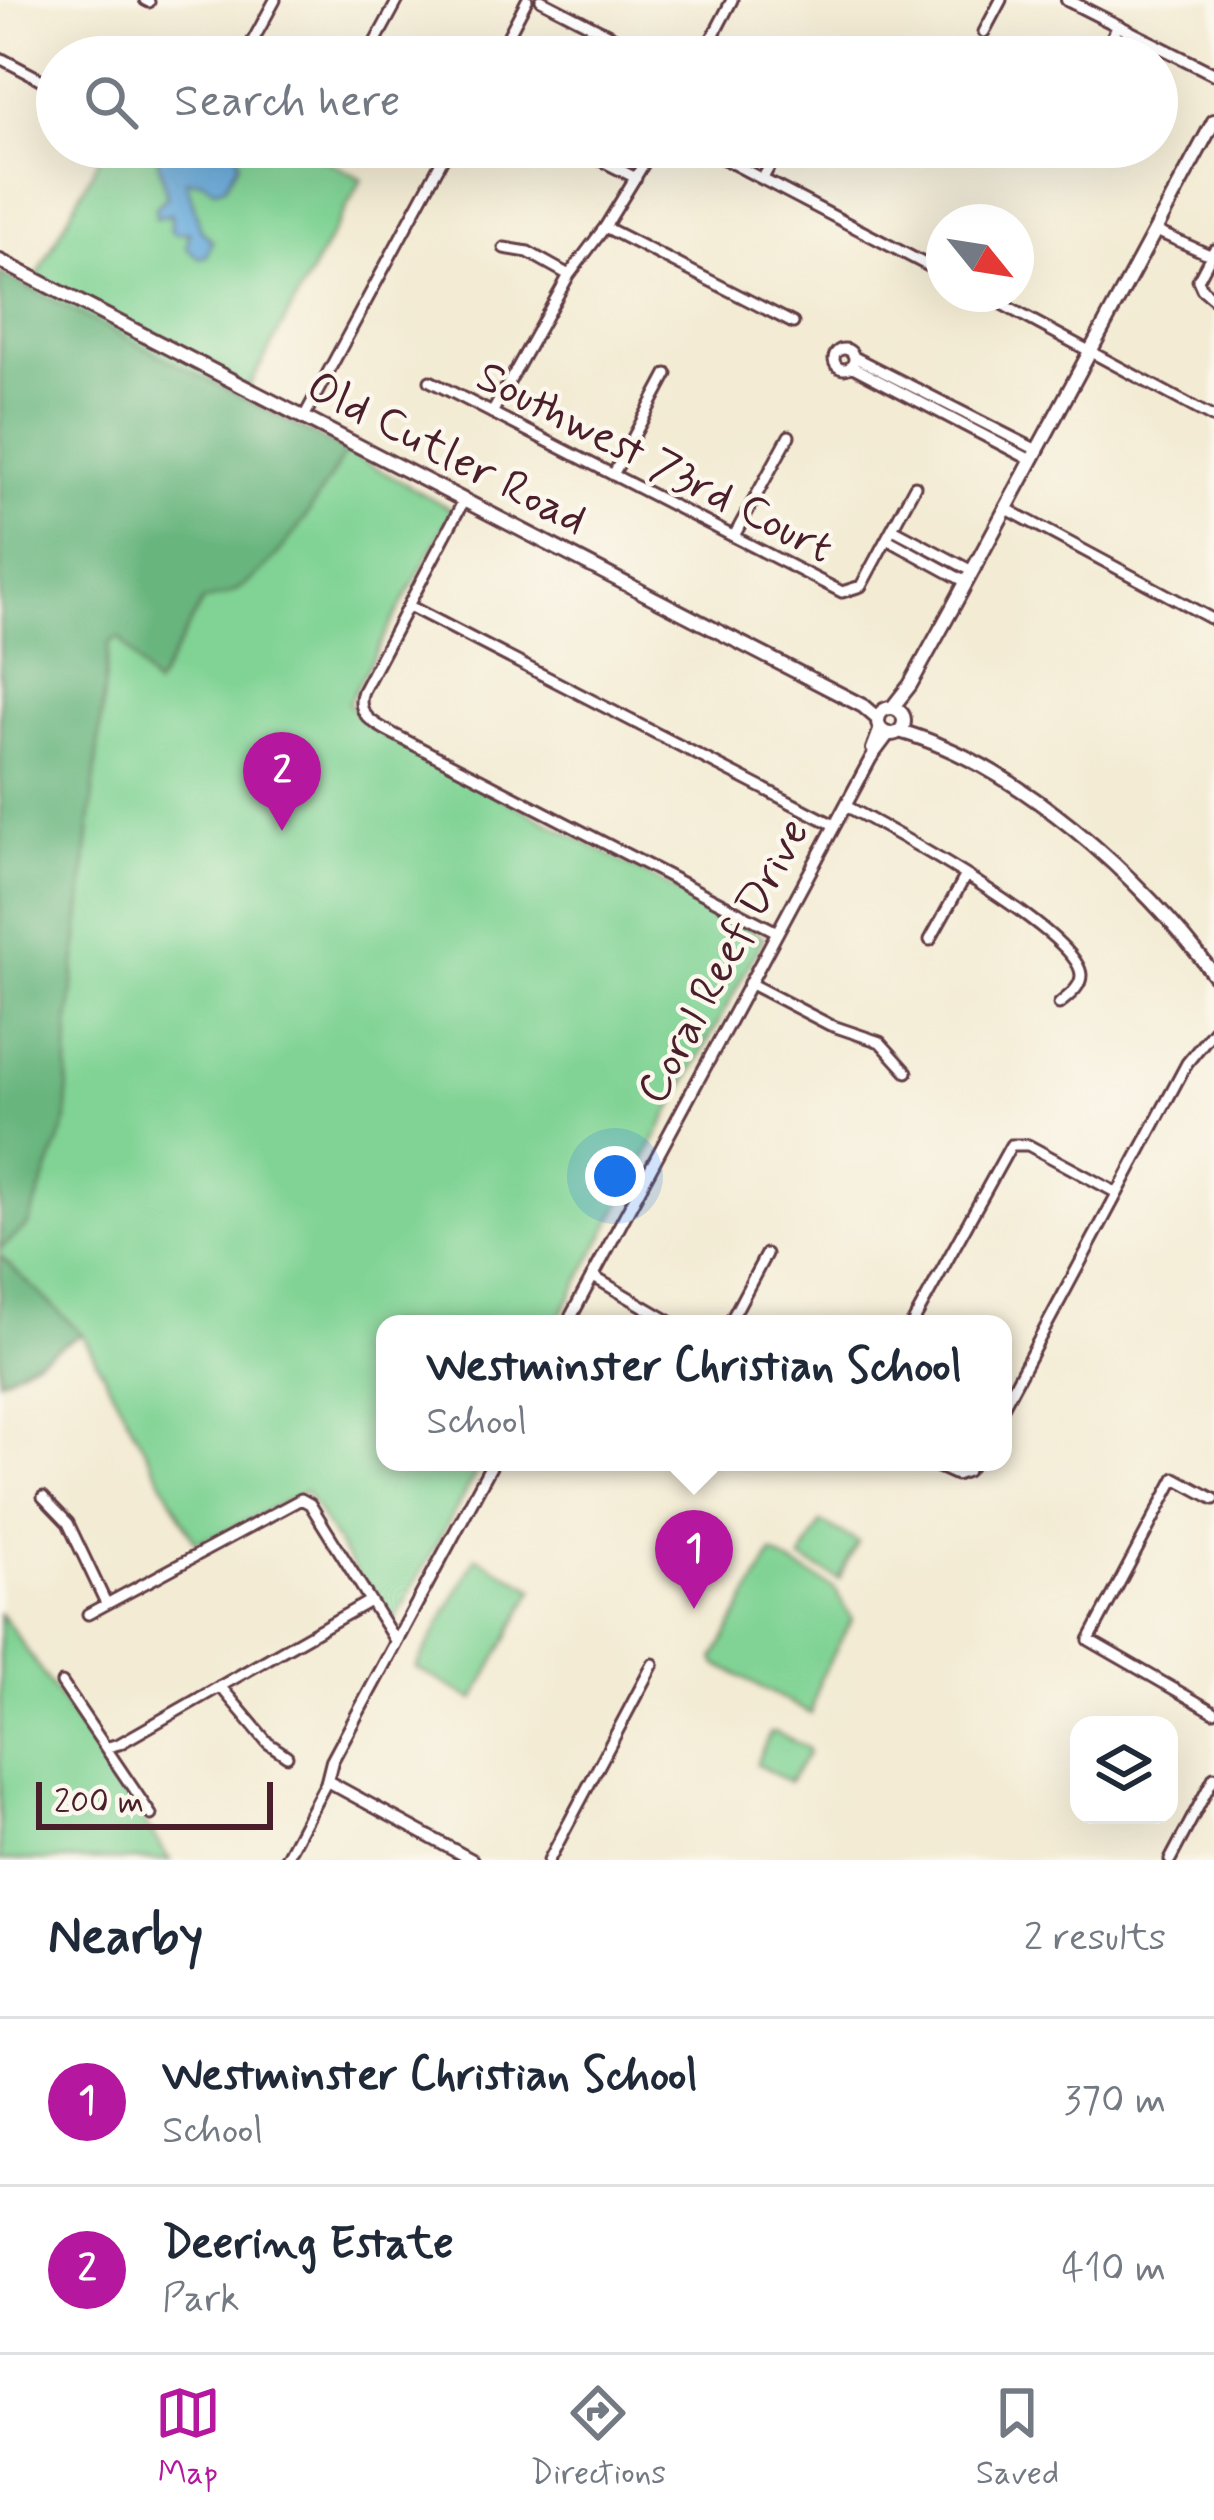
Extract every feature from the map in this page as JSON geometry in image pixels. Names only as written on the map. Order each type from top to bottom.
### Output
[{"type":"main road","points":[[891,720],[1214,121]]},
{"type":"main road","name":"Old Cutler Road","points":[[0,261],[1018,790],[1093,844],[1168,917],[1214,975]]},
{"type":"street","points":[[255,36],[275,0]]},
{"type":"street","points":[[378,36],[398,0]]},
{"type":"street","points":[[507,36],[527,0]]},
{"type":"street","points":[[541,0],[611,36]]},
{"type":"street","points":[[713,36],[732,0]]},
{"type":"street","points":[[984,32],[1001,0]]},
{"type":"street","points":[[1066,0],[1138,36]]},
{"type":"street","points":[[1113,36],[1118,26]]},
{"type":"street","points":[[1178,56],[1214,74]]},
{"type":"street","points":[[0,58],[36,77]]},
{"type":"street","points":[[304,417],[437,168]]},
{"type":"street","points":[[616,168],[636,178]]},
{"type":"street","points":[[492,413],[569,275],[642,168]]},
{"type":"street","points":[[743,168],[926,264]]},
{"type":"street","points":[[763,178],[768,168]]},
{"type":"street","points":[[605,227],[793,323]]},
{"type":"street","points":[[1157,228],[1212,253],[1199,286],[1214,299]]},
{"type":"street","points":[[504,248],[528,252],[569,275]]},
{"type":"street","points":[[1017,312],[1214,418]]},
{"type":"street","points":[[852,362],[1034,455]]},
{"type":"street","points":[[613,475],[667,374]]},
{"type":"street","name":"Southwest 73rd Court","points":[[430,381],[836,590],[854,591],[861,586],[890,534],[969,576]]},
{"type":"street","points":[[734,536],[789,436]]},
{"type":"street","points":[[890,534],[915,486]]},
{"type":"street","points":[[464,500],[359,706],[372,721],[401,738],[777,932]]},
{"type":"street","points":[[1005,508],[1214,620]]},
{"type":"street","points":[[409,606],[834,825]]},
{"type":"street","name":"Coral Reef Drive","points":[[572,1315],[891,720]]},
{"type":"street","points":[[846,806],[1016,909],[1078,965],[1079,983],[1059,1004]]},
{"type":"street","points":[[930,940],[966,875]]},
{"type":"street","points":[[749,982],[830,1025],[880,1042],[908,1072]]},
{"type":"street","points":[[1012,1390],[1193,1053],[1214,1030]]},
{"type":"street","points":[[917,1315],[1009,1147],[1022,1143],[1118,1193]]},
{"type":"street","points":[[734,1315],[766,1254]]},
{"type":"street","points":[[592,1276],[659,1315]]},
{"type":"street","points":[[285,1860],[327,1781],[332,1761],[488,1471]]},
{"type":"street","points":[[1214,1499],[1175,1478],[1089,1640],[1214,1712]]},
{"type":"street","points":[[43,1497],[68,1523],[106,1603]]},
{"type":"street","points":[[88,1614],[294,1500],[304,1499],[396,1642]]},
{"type":"street","points":[[108,1747],[368,1602]]},
{"type":"street","points":[[548,1860],[653,1664]]},
{"type":"street","points":[[62,1683],[152,1816]]},
{"type":"street","points":[[220,1686],[268,1743],[287,1756]]},
{"type":"street","points":[[1170,1860],[1214,1777]]},
{"type":"street","points":[[327,1781],[472,1860]]},
{"type":"green space","points":[[94,168],[341,168],[362,179],[244,396],[453,510],[348,703],[372,729],[764,937],[561,1315],[376,1315],[376,1471],[477,1471],[390,1628],[305,1491],[219,1535],[195,1542],[82,1334],[0,1380],[0,273],[31,288]]},
{"type":"green space","points":[[0,273],[346,451],[296,530],[265,568],[231,593],[203,601],[155,687],[119,637],[109,643],[69,1024],[67,1120],[28,1225],[0,1249]]},
{"type":"green space","points":[[0,1256],[82,1334],[0,1380]]},
{"type":"green space","points":[[821,1522],[858,1542],[839,1579],[801,1559]]},
{"type":"green space","points":[[772,1553],[834,1588],[852,1619],[820,1679],[811,1714],[714,1659]]},
{"type":"green space","points":[[476,1557],[534,1589],[474,1700],[416,1668]]},
{"type":"green space","points":[[0,1614],[10,1626],[170,1860],[0,1860]]},
{"type":"green space","points":[[770,1733],[807,1748],[789,1782],[756,1764]]},
{"type":"water","points":[[160,168],[236,168],[225,187],[215,190],[202,181],[186,181],[201,230],[212,241],[207,256],[199,258],[187,248],[189,232],[171,231],[171,214],[156,218],[156,207],[167,197]]},
{"type":"place","name":"Deering Estate","points":[[282,831]]},
{"type":"place","name":"Westminster Christian School","points":[[694,1609]]}]
